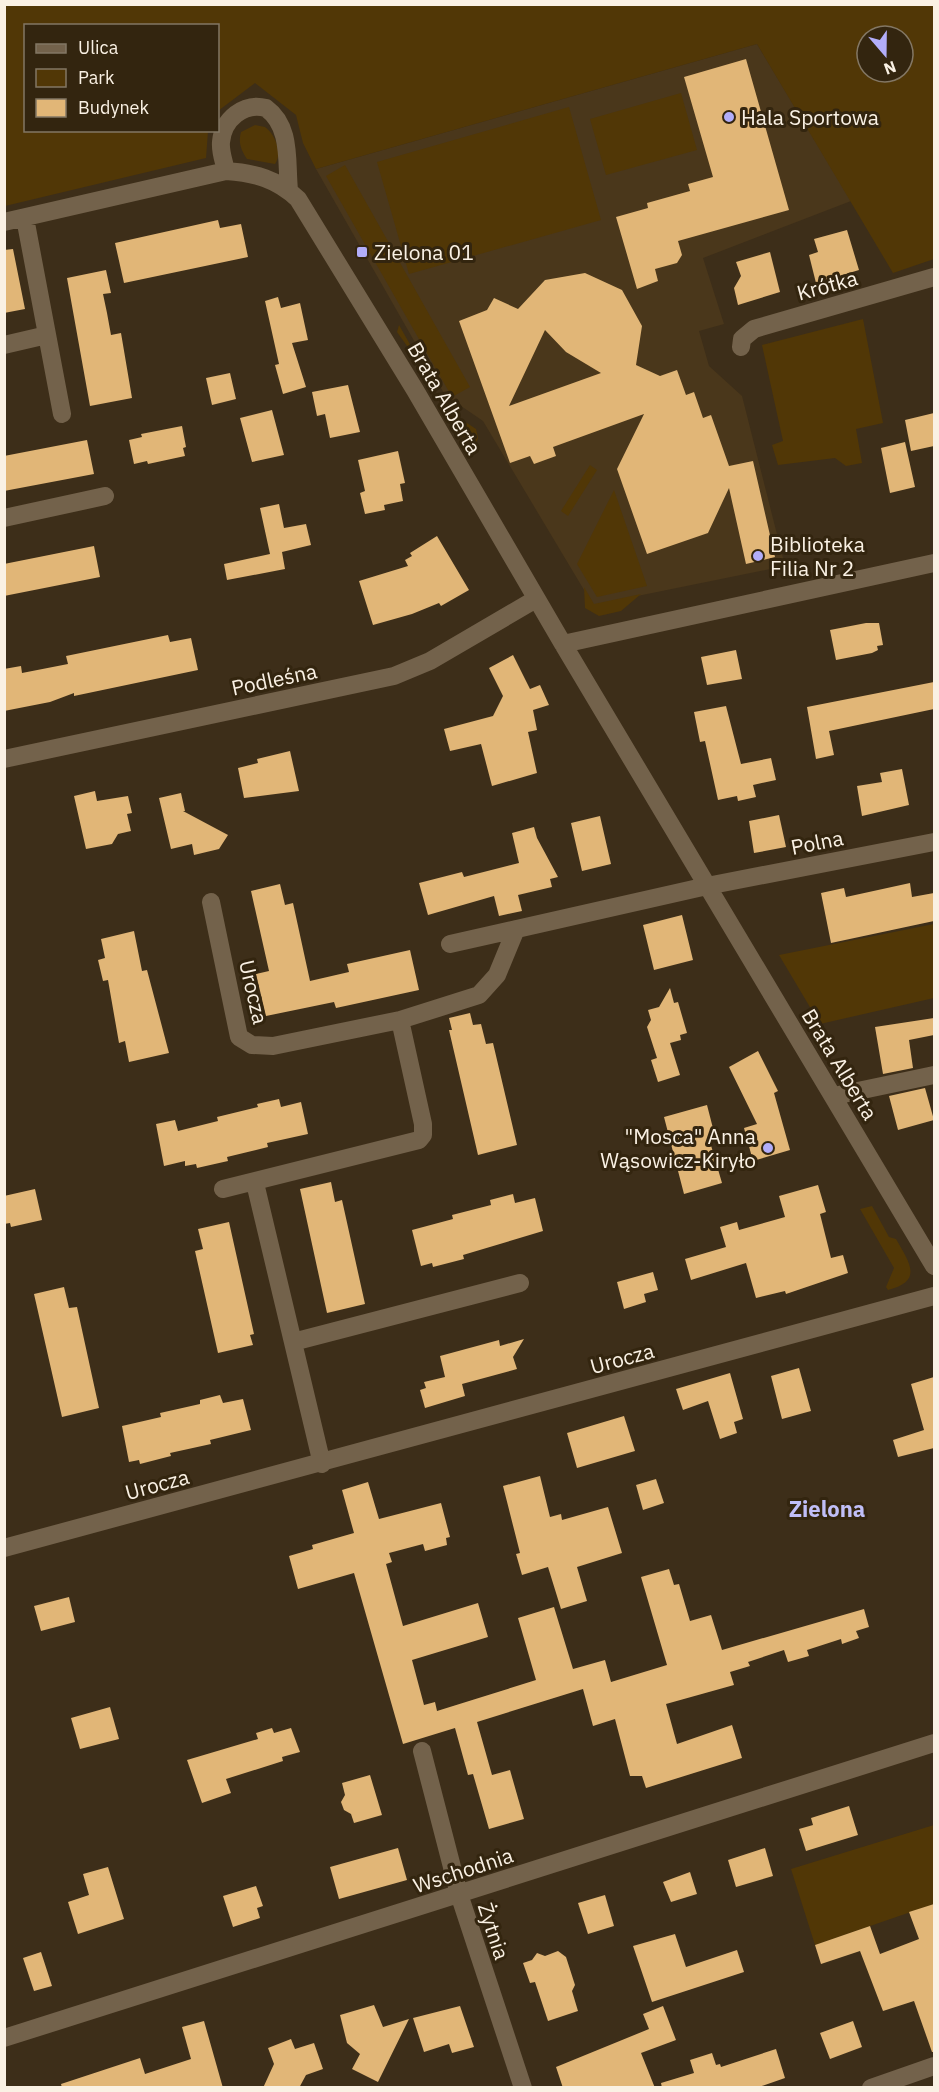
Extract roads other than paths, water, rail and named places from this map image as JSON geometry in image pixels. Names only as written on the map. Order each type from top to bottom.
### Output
[{"type":"street","points":[[226,171],[221,140],[228,122],[247,107],[266,108],[281,125],[285,136],[289,190]]},
{"type":"street","name":"Brata Alberta","points":[[4,222],[226,171],[254,172],[289,190],[298,199],[346,274],[562,644],[934,1266]]},
{"type":"street","points":[[25,218],[62,414]]},
{"type":"street","name":"Krótka","points":[[741,347],[742,339],[754,329],[934,277]]},
{"type":"street","points":[[4,345],[47,335]]},
{"type":"street","points":[[4,518],[105,496]]},
{"type":"street","points":[[562,644],[934,563]]},
{"type":"street","name":"Podleśna","points":[[4,759],[394,676],[430,661],[536,598]]},
{"type":"street","name":"Polna","points":[[707,886],[934,842]]},
{"type":"street","points":[[450,944],[707,886]]},
{"type":"street","name":"Urocza","points":[[211,902],[239,1037],[252,1045],[273,1046],[400,1020],[479,994],[497,975],[516,929]]},
{"type":"street","points":[[223,1189],[255,1183],[419,1140],[423,1135],[423,1124],[400,1020]]},
{"type":"street","points":[[834,1096],[934,1075]]},
{"type":"street","points":[[255,1183],[322,1464]]},
{"type":"street","points":[[293,1342],[519,1283]]},
{"type":"street","name":"Urocza","points":[[4,1548],[322,1464],[934,1296]]},
{"type":"street","name":"Wschodnia","points":[[4,2038],[934,1743]]},
{"type":"street","name":"Żytnia","points":[[422,1751],[459,1894],[523,2088]]},
{"type":"street","points":[[871,2088],[934,2066]]},
{"type":"place","name":"Hala Sportowa","points":[[729,117]]},
{"type":"place","name":"Zielona 01","points":[[362,252]]},
{"type":"place","name":"Biblioteka Filia Nr 2","points":[[758,556]]},
{"type":"place","name":"\"Mosca\" Anna Wąsowicz-Kiryło","points":[[768,1148]]},
{"type":"district","name":"Zielona","points":[[827,1508]]}]
